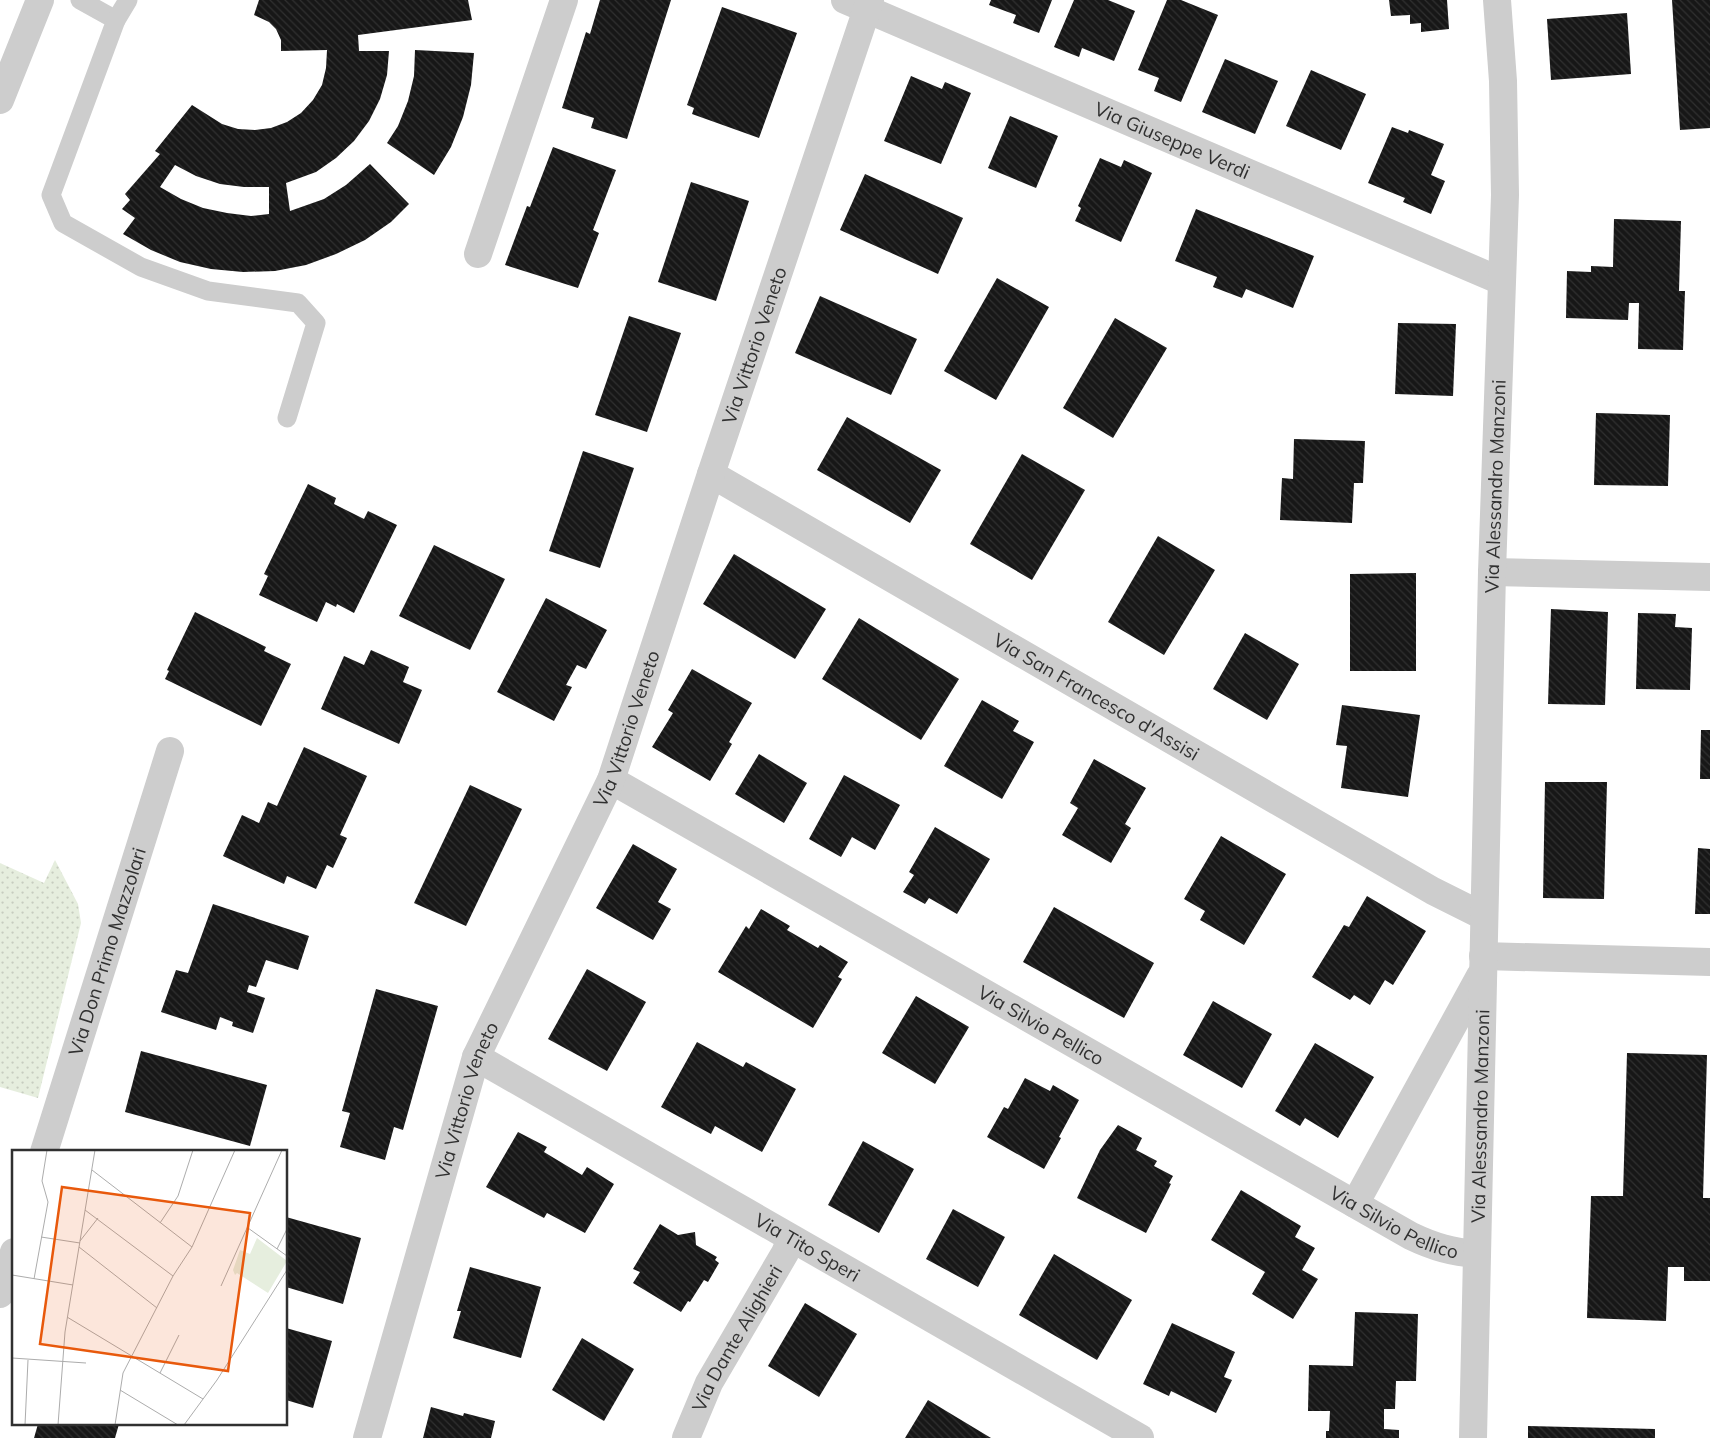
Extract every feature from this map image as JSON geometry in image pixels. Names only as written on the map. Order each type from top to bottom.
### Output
[{"type":"street","points":[[0,100],[40,0]]},
{"type":"street","points":[[478,254],[564,0]]},
{"type":"street","name":"Via Alessandro Manzoni","points":[[1473,1438],[1483,916],[1505,195],[1503,81],[1497,0]]},
{"type":"street","name":"Via Giuseppe Verdi","points":[[861,3],[1501,281]]},
{"type":"street","name":"Via Vittorio Veneto","points":[[367,1438],[476,1057],[610,780],[711,474],[861,3]]},
{"type":"street","name":"Via San Francesco d'Assisi","points":[[711,474],[1425,886],[1483,916]]},
{"type":"street","points":[[1492,572],[1710,577]]},
{"type":"street","name":"Via Don Primo Mazzolari","points":[[45,1150],[170,751]]},
{"type":"street","name":"Via Silvio Pellico","points":[[610,780],[1411,1236],[1430,1245],[1453,1252],[1477,1254]]},
{"type":"street","points":[[1483,964],[1710,962]]},
{"type":"street","name":"Via Alessandro Manzoni","points":[[1355,1204],[1483,964]]},
{"type":"street","name":"Via Tito Speri","points":[[476,1057],[1140,1438]]},
{"type":"street","name":"Via Dante Alighieri","points":[[686,1438],[709,1382],[791,1239]]},
{"type":"street","points":[[0,1294],[12,1258]]},
{"type":"lane","points":[[80,0],[116,20]]},
{"type":"lane","points":[[128,0],[116,20],[51,194],[62,222],[141,267],[208,291],[298,303],[316,323],[287,418]]},
{"type":"green space","points":[[55,860],[78,904],[81,923],[38,1098],[0,1087],[0,863],[44,883]]},
{"type":"building","points":[[259,0],[468,0],[472,20],[358,35],[359,51],[389,51],[387,75],[380,99],[369,121],[354,141],[336,158],[316,172],[286,183],[290,211],[324,199],[346,185],[370,164],[409,204],[391,222],[365,240],[336,254],[306,265],[275,271],[243,272],[211,269],[180,262],[151,250],[123,234],[135,218],[122,209],[130,200],[125,194],[160,154],[155,151],[192,105],[222,124],[238,129],[255,130],[271,128],[287,122],[301,113],[313,100],[322,85],[326,68],[327,50],[281,51],[281,40],[276,29],[269,22],[254,15]],"holes":[[[175,165],[196,176],[220,184],[244,187],[269,187],[269,214],[251,216],[203,208],[181,199],[160,187]]]},
{"type":"building","points":[[600,0],[671,0],[627,139],[591,128],[594,118],[562,108],[586,32],[590,34]]},
{"type":"building","points":[[991,0],[1052,0],[1039,33],[1013,23],[1016,15],[989,5]]},
{"type":"building","points":[[1074,0],[1108,0],[1135,11],[1114,61],[1082,48],[1079,57],[1054,47]]},
{"type":"building","points":[[1167,0],[1181,0],[1218,15],[1181,102],[1154,91],[1159,78],[1138,70]]},
{"type":"building","points":[[1389,0],[1447,0],[1449,29],[1421,32],[1421,23],[1410,24],[1410,15],[1391,16]]},
{"type":"building","points":[[1672,0],[1710,0],[1710,128],[1680,130]]},
{"type":"building","points":[[722,7],[797,33],[759,138],[692,114],[694,108],[687,105]]},
{"type":"building","points":[[1627,13],[1631,74],[1551,80],[1547,19]]},
{"type":"building","points":[[415,50],[474,53],[471,85],[463,117],[451,147],[434,175],[387,143],[398,126],[408,101],[414,76]]},
{"type":"building","points":[[1225,59],[1278,81],[1255,134],[1202,112]]},
{"type":"building","points":[[1311,70],[1366,94],[1341,150],[1286,126]]},
{"type":"building","points":[[911,76],[942,89],[945,82],[971,93],[941,164],[884,141]]},
{"type":"building","points":[[1010,116],[1058,136],[1036,188],[988,168]]},
{"type":"building","points":[[1392,127],[1408,133],[1409,130],[1444,144],[1431,175],[1445,181],[1431,214],[1403,202],[1405,198],[1368,183]]},
{"type":"building","points":[[553,147],[616,170],[593,230],[599,233],[578,288],[505,265],[527,206],[530,207]]},
{"type":"building","points":[[1100,158],[1121,167],[1124,160],[1152,173],[1121,242],[1075,221],[1081,208],[1078,206]]},
{"type":"building","points":[[865,174],[963,218],[938,274],[840,230]]},
{"type":"building","points":[[691,182],[749,201],[716,301],[658,282]]},
{"type":"building","points":[[1196,209],[1314,256],[1293,308],[1246,289],[1242,298],[1213,287],[1217,277],[1175,261]]},
{"type":"building","points":[[1614,219],[1681,221],[1679,291],[1685,291],[1683,350],[1638,349],[1639,303],[1629,303],[1628,320],[1566,318],[1567,271],[1591,272],[1591,266],[1613,267]]},
{"type":"building","points":[[997,278],[1049,307],[996,400],[944,371]]},
{"type":"building","points":[[820,296],[917,339],[891,395],[795,353]]},
{"type":"building","points":[[629,316],[681,333],[647,432],[595,415]]},
{"type":"building","points":[[1115,318],[1167,348],[1113,438],[1063,408]]},
{"type":"building","points":[[1398,323],[1456,324],[1453,396],[1395,394]]},
{"type":"building","points":[[1596,413],[1670,415],[1668,486],[1594,485]]},
{"type":"building","points":[[847,417],[941,470],[910,523],[817,470]]},
{"type":"building","points":[[1294,439],[1365,441],[1363,483],[1354,483],[1352,523],[1280,520],[1282,478],[1293,479]]},
{"type":"building","points":[[583,451],[634,468],[600,568],[549,551]]},
{"type":"building","points":[[1022,454],[1085,490],[1032,580],[970,544]]},
{"type":"building","points":[[308,484],[336,498],[334,504],[364,519],[368,511],[397,525],[354,613],[337,604],[336,607],[326,602],[317,622],[259,595],[268,576],[264,574]]},
{"type":"building","points":[[1158,536],[1215,570],[1164,655],[1108,622]]},
{"type":"building","points":[[434,545],[505,579],[470,650],[399,616]]},
{"type":"building","points":[[734,554],[826,609],[795,659],[703,604]]},
{"type":"building","points":[[1416,573],[1416,671],[1350,671],[1350,574]]},
{"type":"building","points":[[546,598],[607,630],[586,669],[577,665],[566,685],[572,687],[554,721],[497,692]]},
{"type":"building","points":[[1551,609],[1608,612],[1605,705],[1548,704]]},
{"type":"building","points":[[195,612],[266,647],[264,651],[291,664],[261,726],[165,679],[169,671],[167,670]]},
{"type":"building","points":[[1638,613],[1676,614],[1675,627],[1692,628],[1690,690],[1636,689]]},
{"type":"building","points":[[859,618],[959,679],[921,740],[822,679]]},
{"type":"building","points":[[1245,633],[1299,664],[1267,720],[1213,689]]},
{"type":"building","points":[[371,650],[409,667],[403,682],[422,690],[399,744],[321,709],[344,656],[364,665]]},
{"type":"building","points":[[692,669],[752,703],[729,742],[732,744],[710,781],[652,747],[673,713],[668,710]]},
{"type":"building","points":[[982,700],[1019,721],[1013,731],[1034,742],[1002,799],[944,766]]},
{"type":"building","points":[[1342,705],[1420,715],[1408,797],[1341,788],[1347,746],[1336,745]]},
{"type":"building","points":[[1701,730],[1710,730],[1710,779],[1700,779]]},
{"type":"building","points":[[304,747],[367,776],[340,835],[347,838],[333,868],[327,865],[316,889],[287,876],[284,884],[223,856],[242,815],[259,823],[268,802],[277,806]]},
{"type":"building","points":[[759,754],[807,783],[784,823],[735,794]]},
{"type":"building","points":[[1094,759],[1146,788],[1125,824],[1131,828],[1111,863],[1062,835],[1078,808],[1070,803]]},
{"type":"building","points":[[844,775],[900,805],[875,850],[852,837],[841,857],[809,839]]},
{"type":"building","points":[[1545,782],[1607,782],[1604,899],[1543,898]]},
{"type":"building","points":[[470,785],[522,809],[466,926],[414,903]]},
{"type":"building","points":[[935,827],[990,859],[957,914],[929,898],[925,904],[903,892],[914,875],[909,872]]},
{"type":"building","points":[[1221,836],[1286,874],[1244,945],[1200,920],[1205,911],[1184,899]]},
{"type":"building","points":[[633,844],[677,869],[658,902],[671,909],[653,940],[596,908]]},
{"type":"building","points":[[1698,848],[1710,849],[1710,914],[1695,914]]},
{"type":"building","points":[[1367,896],[1426,931],[1393,985],[1385,980],[1370,1005],[1354,995],[1350,1000],[1312,977],[1344,925],[1349,927]]},
{"type":"building","points":[[213,904],[309,936],[298,970],[266,960],[256,987],[249,985],[247,992],[265,998],[253,1033],[232,1026],[233,1022],[220,1017],[216,1030],[161,1012],[176,970],[188,973]]},
{"type":"building","points":[[1054,907],[1154,963],[1124,1018],[1023,962]]},
{"type":"building","points":[[761,909],[790,926],[787,930],[818,948],[820,945],[848,962],[838,977],[842,979],[813,1028],[718,972],[746,926],[749,929]]},
{"type":"building","points":[[587,969],[646,1002],[607,1071],[548,1039]]},
{"type":"building","points":[[376,989],[438,1006],[403,1130],[394,1127],[385,1160],[340,1147],[350,1113],[342,1111]]},
{"type":"building","points":[[916,996],[969,1027],[935,1084],[882,1053]]},
{"type":"building","points":[[1213,1001],[1272,1034],[1242,1088],[1183,1055]]},
{"type":"building","points":[[697,1042],[743,1067],[746,1062],[796,1089],[762,1152],[715,1126],[711,1134],[661,1107]]},
{"type":"building","points":[[1315,1043],[1374,1077],[1338,1138],[1305,1118],[1300,1126],[1275,1111]]},
{"type":"building","points":[[141,1051],[267,1085],[250,1146],[125,1112]]},
{"type":"building","points":[[1627,1053],[1707,1055],[1703,1198],[1710,1198],[1710,1281],[1684,1281],[1684,1267],[1668,1267],[1666,1321],[1587,1318],[1591,1196],[1623,1196]]},
{"type":"building","points":[[1025,1078],[1050,1091],[1053,1085],[1079,1100],[1044,1169],[987,1137],[1004,1107],[1008,1109]]},
{"type":"building","points":[[1118,1125],[1142,1138],[1136,1150],[1157,1161],[1154,1166],[1173,1176],[1169,1183],[1171,1184],[1146,1233],[1077,1198],[1100,1150]]},
{"type":"building","points":[[518,1132],[547,1147],[544,1152],[582,1175],[587,1167],[614,1184],[585,1233],[547,1213],[544,1218],[486,1187]]},
{"type":"building","points":[[863,1141],[914,1169],[879,1233],[828,1205]]},
{"type":"building","points":[[1241,1190],[1301,1226],[1295,1237],[1315,1248],[1302,1270],[1318,1279],[1293,1319],[1252,1294],[1265,1272],[1211,1240]]},
{"type":"building","points":[[953,1209],[1005,1237],[978,1287],[926,1259]]},
{"type":"building","points":[[288,1218],[361,1238],[343,1304],[288,1288]]},
{"type":"building","points":[[660,1224],[678,1235],[695,1232],[696,1245],[717,1257],[715,1260],[719,1263],[708,1282],[704,1280],[681,1312],[633,1283],[640,1272],[633,1269]]},
{"type":"building","points":[[1054,1254],[1132,1300],[1097,1360],[1019,1315]]},
{"type":"building","points":[[470,1267],[541,1287],[521,1358],[453,1338],[461,1311],[457,1311]]},
{"type":"building","points":[[805,1303],[857,1334],[819,1397],[768,1366]]},
{"type":"building","points":[[1355,1312],[1418,1314],[1416,1381],[1396,1381],[1395,1409],[1384,1409],[1384,1429],[1399,1430],[1399,1438],[1326,1438],[1326,1431],[1329,1431],[1330,1411],[1308,1411],[1309,1365],[1353,1366]]},
{"type":"building","points":[[1172,1323],[1235,1352],[1224,1377],[1232,1380],[1216,1413],[1171,1391],[1169,1396],[1143,1384]]},
{"type":"building","points":[[288,1329],[332,1341],[313,1408],[288,1401]]},
{"type":"building","points":[[582,1338],[634,1369],[604,1421],[552,1390]]},
{"type":"building","points":[[928,1400],[991,1438],[905,1438]]},
{"type":"building","points":[[431,1407],[463,1416],[464,1413],[495,1421],[491,1438],[423,1438]]},
{"type":"building","points":[[37,1426],[118,1426],[115,1438],[34,1438]]},
{"type":"building","points":[[1528,1426],[1655,1429],[1655,1438],[1528,1438]]}]
